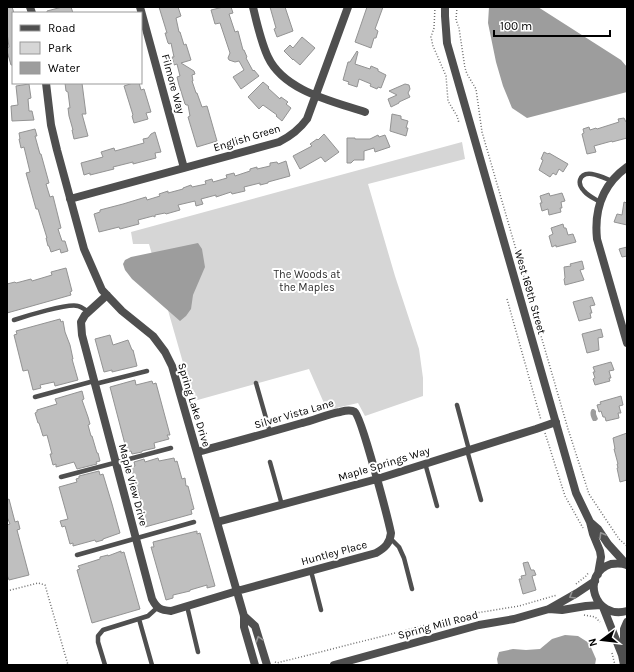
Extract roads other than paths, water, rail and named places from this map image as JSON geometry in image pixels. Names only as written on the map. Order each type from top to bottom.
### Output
[{"type":"street","points":[[253,7],[261,39],[268,58],[279,73],[293,84],[316,95],[365,112]]},
{"type":"street","name":"English Green","points":[[70,199],[279,142],[290,137],[307,119],[348,7]]},
{"type":"street","name":"West 169th Street","points":[[445,7],[444,16],[447,43],[576,493],[590,522],[600,551],[601,557],[594,585],[594,593],[597,601],[602,606]]},
{"type":"street","name":"Filmore Way","points":[[142,14],[184,168]]},
{"type":"street","name":"Spring Lake Drive","points":[[46,84],[51,125],[70,199],[84,249],[102,290],[122,311],[152,336],[165,352],[172,366],[244,616],[244,627],[255,665]]},
{"type":"street","points":[[627,167],[617,175],[604,192],[597,215],[596,228],[597,239],[627,343]]},
{"type":"street","name":"Maple View Drive","points":[[107,295],[81,322],[82,335],[152,599],[158,607]]},
{"type":"street","name":"Silver Vista Lane","points":[[197,452],[349,410],[357,414],[376,477]]},
{"type":"street","name":"Maple Springs Way","points":[[217,522],[282,505],[426,463],[556,422]]},
{"type":"street","points":[[376,477],[392,533],[391,539]]},
{"type":"street","name":"West 169th Street","points":[[590,522],[598,529],[608,544],[627,565]]},
{"type":"street","name":"Huntley Place","points":[[237,591],[376,553],[388,544],[391,539]]},
{"type":"street","name":"Spring Mill Road","points":[[334,665],[479,625],[514,619],[549,609],[577,593],[596,578],[601,570],[607,566],[615,563],[623,563],[627,565]]},
{"type":"street","points":[[158,607],[162,610],[171,611],[237,591]]},
{"type":"street","name":"Spring Mill Road","points":[[549,609],[562,610],[581,606],[602,606],[610,611],[618,613],[627,611]]},
{"type":"street","points":[[602,606],[622,655],[624,665]]},
{"type":"street","points":[[244,616],[255,626],[270,663]]},
{"type":"street","points":[[622,655],[624,629],[627,622]]},
{"type":"lane","points":[[600,202],[584,192],[579,181],[581,177],[587,174],[595,174],[612,182]]},
{"type":"lane","points":[[14,320],[51,309],[77,305],[89,312]]},
{"type":"lane","points":[[35,397],[148,370]]},
{"type":"lane","points":[[256,383],[270,432]]},
{"type":"lane","points":[[456,405],[481,500]]},
{"type":"lane","points":[[61,477],[171,448]]},
{"type":"lane","points":[[270,462],[282,505]]},
{"type":"lane","points":[[426,463],[437,506]]},
{"type":"lane","points":[[78,554],[194,522]]},
{"type":"lane","points":[[391,539],[398,547],[404,558],[412,589]]},
{"type":"lane","points":[[311,571],[321,610]]},
{"type":"lane","points":[[187,606],[198,652]]},
{"type":"lane","points":[[105,665],[98,642],[98,636],[102,630],[148,616],[158,607]]},
{"type":"lane","points":[[139,618],[152,665]]},
{"type":"water","points":[[489,7],[538,7],[621,60],[627,67],[627,92],[527,118],[512,108],[503,86],[496,62],[488,23]]},
{"type":"water","points":[[198,243],[202,249],[205,267],[193,295],[191,309],[180,321],[132,279],[125,270],[123,264],[125,260],[131,257]]},
{"type":"water","points":[[592,409],[596,411],[598,419],[596,421],[593,421],[591,416]]},
{"type":"water","points":[[565,635],[578,636],[589,643],[596,659],[595,665],[498,665],[497,659],[499,652],[513,649],[540,649],[552,639]]},
{"type":"park label","name":"The Woods at the Maples","points":[[307,280]]}]
